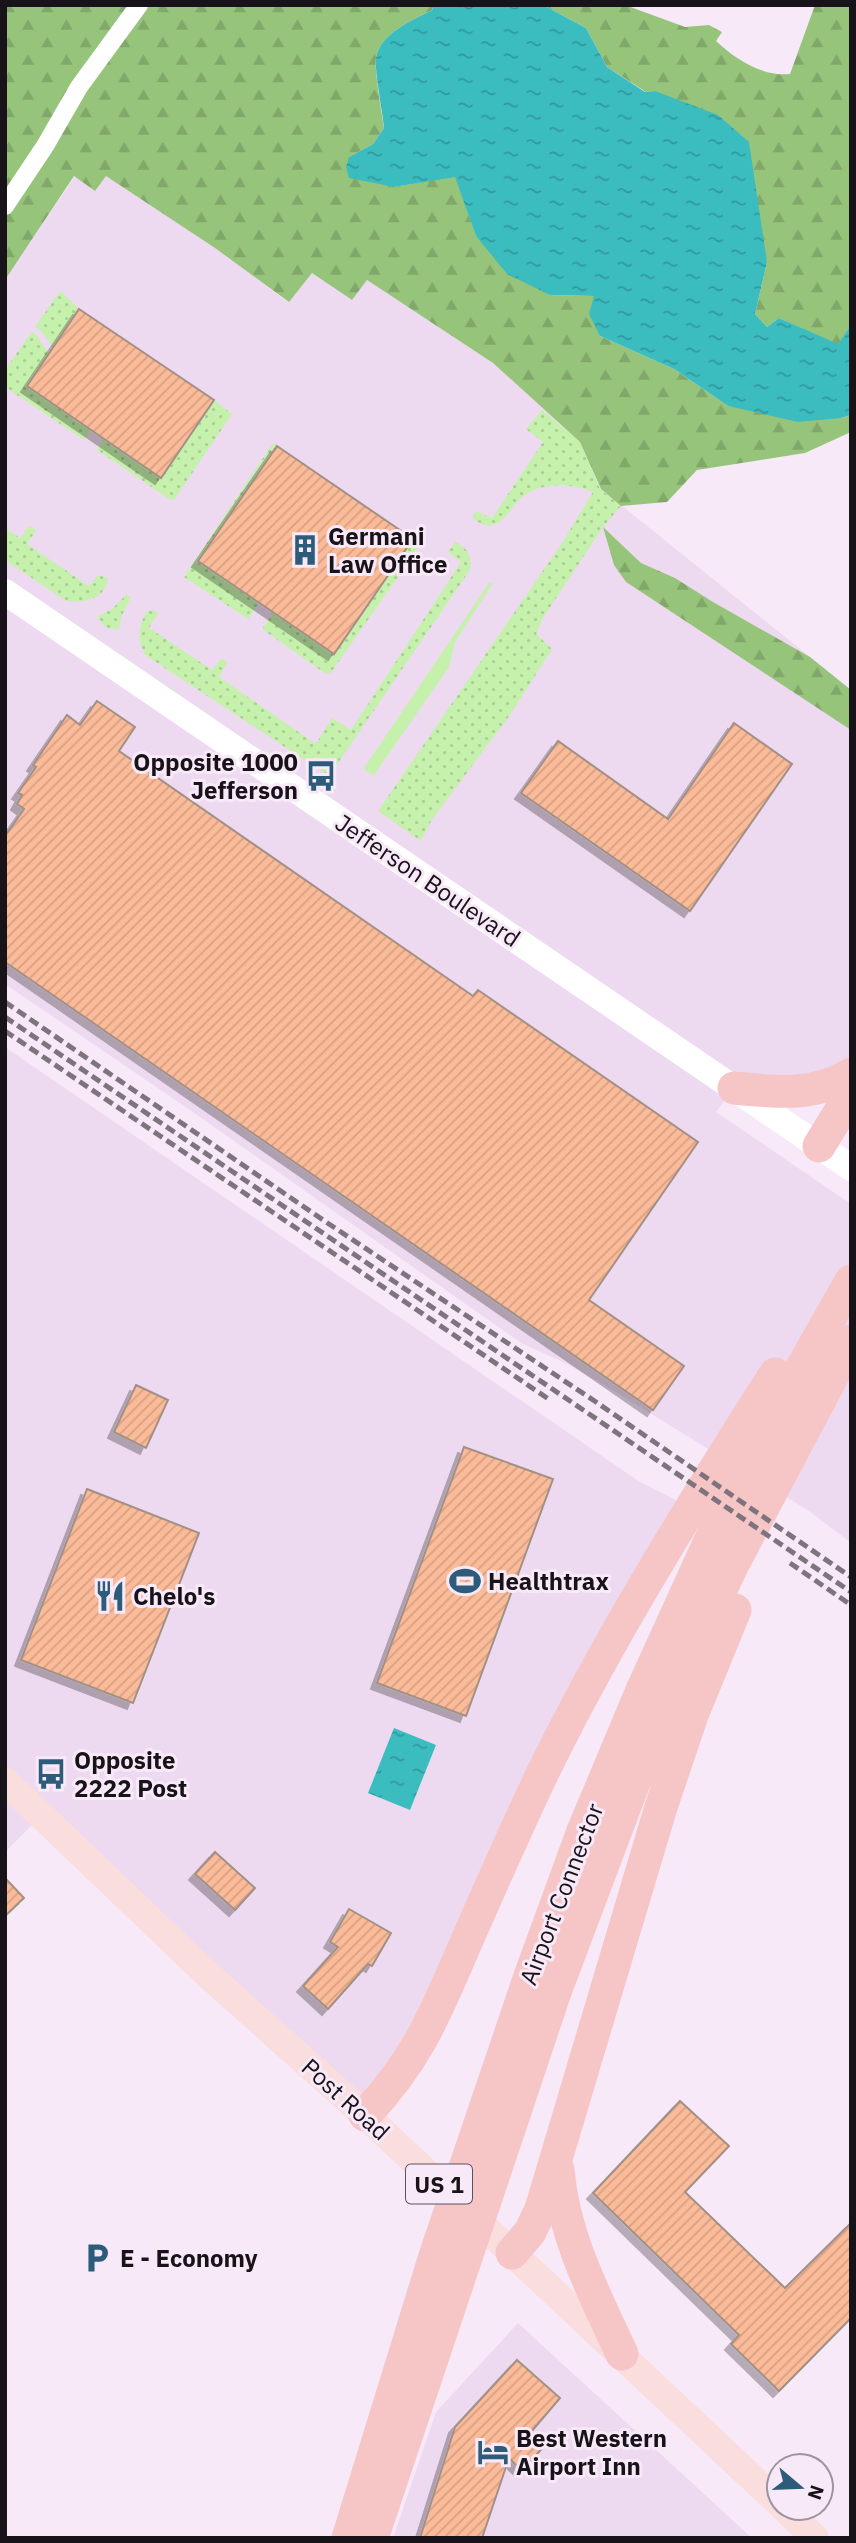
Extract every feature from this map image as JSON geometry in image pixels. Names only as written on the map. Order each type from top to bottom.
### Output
[{"type":"highway","points":[[734,1088],[796,1093],[824,1086],[851,1074]]},
{"type":"highway","points":[[819,1146],[851,1094]]},
{"type":"highway","points":[[756,1480],[783,1361],[851,1275]]},
{"type":"highway","name":"Airport Connector","points":[[372,2538],[448,2265],[484,2156],[555,1992],[605,1854],[662,1715],[730,1562],[788,1392],[851,1281]]},
{"type":"highway","points":[[365,2115],[401,2074],[424,2038],[523,1813],[551,1756],[676,1531],[756,1480],[832,1374],[851,1341]]},
{"type":"highway","points":[[513,2253],[536,2221],[557,2157],[677,1761],[706,1679],[730,1562]]},
{"type":"highway","points":[[557,2157],[564,2214],[571,2239],[622,2354]]},
{"type":"highway","name":"Airport Connector","points":[[348,2538],[411,2329],[448,2265]]},
{"type":"highway","points":[[327,2538],[370,2419],[411,2329]]},
{"type":"main road","name":"Jefferson Boulevard","points":[[5,592],[851,1168]]},
{"type":"main road","name":"Post Road","points":[[5,1781],[207,1975],[365,2115],[765,2490]]},
{"type":"main road","points":[[798,2522],[815,2538]]},
{"type":"street","points":[[5,206],[45,146],[79,87],[139,5]]},
{"type":"shaded area","points":[[106,175],[215,248],[288,302],[312,273],[352,300],[367,280],[493,363],[580,442],[600,488],[851,690],[851,1064],[828,1078],[738,1082],[716,1112],[851,1204],[851,1543],[809,1511],[606,1386],[521,1343],[190,1110],[5,984],[5,280],[75,176]]},
{"type":"shaded area","points":[[5,1047],[640,1482],[684,1504],[420,2037],[356,2113],[36,1821],[5,1852]]},
{"type":"shaded area","points":[[518,2323],[752,2538],[393,2538],[436,2412]]},
{"type":"green space","points":[[5,5],[434,5],[432,10],[390,34],[379,49],[376,72],[384,128],[373,144],[349,157],[394,187],[456,176],[476,236],[550,295],[594,296],[600,336],[674,369],[728,406],[841,418],[851,415],[851,432],[805,453],[697,470],[667,502],[621,506],[601,489],[580,442],[493,363],[367,280],[352,300],[312,273],[289,302],[215,248],[106,176],[95,191],[74,176],[5,280]]},
{"type":"green space","points":[[543,5],[625,5],[685,27],[709,25],[722,32],[716,41],[750,65],[770,73],[790,74],[815,5],[851,5],[851,325],[838,345],[779,318],[767,327],[755,314],[767,262],[655,91],[646,92],[607,67],[586,28]]},
{"type":"green space","points":[[60,291],[79,309],[53,347],[35,327]]},
{"type":"green space","points":[[32,331],[50,352],[27,386],[91,430],[84,440],[5,387],[5,370]]},
{"type":"green space","points":[[214,400],[232,414],[174,500],[97,450],[104,438],[162,477]]},
{"type":"green space","points":[[542,410],[580,442],[600,489],[621,506],[603,527],[543,618],[536,634],[552,649],[510,715],[431,821],[421,841],[378,811],[562,543],[593,492],[563,485],[543,487],[524,496],[496,524],[484,525],[472,518],[476,511],[492,518],[543,442],[526,429]]},
{"type":"green space","points":[[273,443],[277,446],[198,561],[259,603],[248,619],[184,577]]},
{"type":"green space","points":[[29,526],[36,530],[27,544],[89,586],[98,575],[108,578],[107,585],[99,595],[86,600],[66,601],[5,560],[5,528],[20,538]]},
{"type":"green space","points":[[603,527],[641,563],[675,578],[810,657],[851,690],[851,730],[626,582],[614,565]]},
{"type":"green space","points":[[413,539],[421,544],[330,674],[323,672],[262,629],[273,613],[334,654]]},
{"type":"green space","points":[[455,542],[468,553],[470,570],[329,776],[145,655],[142,649],[140,628],[147,611],[153,610],[158,613],[149,628],[212,670],[221,659],[225,660],[227,663],[219,677],[316,744],[332,718],[351,730],[461,562],[448,552]]},
{"type":"green space","points":[[489,583],[493,583],[455,642],[449,667],[374,775],[366,771],[364,768]]},
{"type":"green space","points":[[127,594],[131,597],[121,617],[119,630],[105,627],[97,617],[112,609]]},
{"type":"water","points":[[434,5],[543,5],[586,28],[607,67],[645,92],[655,91],[718,115],[749,142],[767,262],[755,314],[767,327],[779,318],[838,344],[851,325],[851,415],[798,422],[728,406],[674,369],[600,336],[589,314],[594,296],[550,295],[507,274],[476,236],[455,177],[394,187],[349,178],[346,167],[349,157],[373,144],[384,128],[377,81],[376,58],[379,49],[390,34],[432,10]]},
{"type":"water","points":[[394,1728],[436,1745],[410,1810],[368,1793]]},
{"type":"building","points":[[79,309],[214,400],[161,478],[27,386]]},
{"type":"building","name":"Germani Law Office","points":[[277,446],[413,539],[334,654],[198,561]]},
{"type":"building","points":[[97,701],[135,727],[119,751],[473,996],[478,990],[698,1142],[589,1300],[684,1366],[653,1410],[5,962],[5,836],[24,809],[17,804],[22,795],[18,793],[36,767],[33,765],[67,715],[80,725]]},
{"type":"building","points":[[734,723],[792,764],[690,911],[521,793],[558,741],[668,819]]},
{"type":"building","points":[[136,1385],[168,1400],[146,1448],[114,1432]]},
{"type":"building","name":"Healthtrax","points":[[464,1447],[553,1479],[466,1716],[377,1683]]},
{"type":"building","name":"Chelo's","points":[[87,1489],[199,1533],[133,1703],[21,1660]]},
{"type":"building","points":[[215,1852],[255,1888],[235,1910],[195,1874]]},
{"type":"building","points":[[5,1878],[24,1898],[5,1916]]},
{"type":"building","points":[[349,1909],[391,1933],[372,1966],[368,1964],[328,2009],[303,1986],[338,1947],[330,1942]]},
{"type":"building","points":[[680,2101],[729,2146],[685,2192],[785,2288],[851,2223],[851,2318],[779,2391],[731,2344],[739,2335],[593,2193]]},
{"type":"building","name":"Best Western Airport Inn","points":[[517,2360],[560,2398],[531,2432],[545,2445],[522,2471],[509,2458],[482,2538],[420,2538],[455,2427]]},
{"type":"railway","points":[[5,1002],[851,1577]]},
{"type":"railway","points":[[5,1017],[851,1592]]},
{"type":"railway","points":[[5,1031],[550,1400]]},
{"type":"railway","points":[[790,1563],[851,1605]]},
{"type":"place","name":"Germani Law Office","points":[[305,550]]},
{"type":"place","name":"Opposite 1000 Jefferson","points":[[321,776]]},
{"type":"place","name":"Healthtrax","points":[[465,1581]]},
{"type":"place","name":"Chelo's","points":[[110,1596]]},
{"type":"place","name":"Opposite 2222 Post","points":[[51,1774]]},
{"type":"place","name":"E - Economy","points":[[97,2258]]},
{"type":"place","name":"Best Western Airport Inn","points":[[493,2452]]}]
